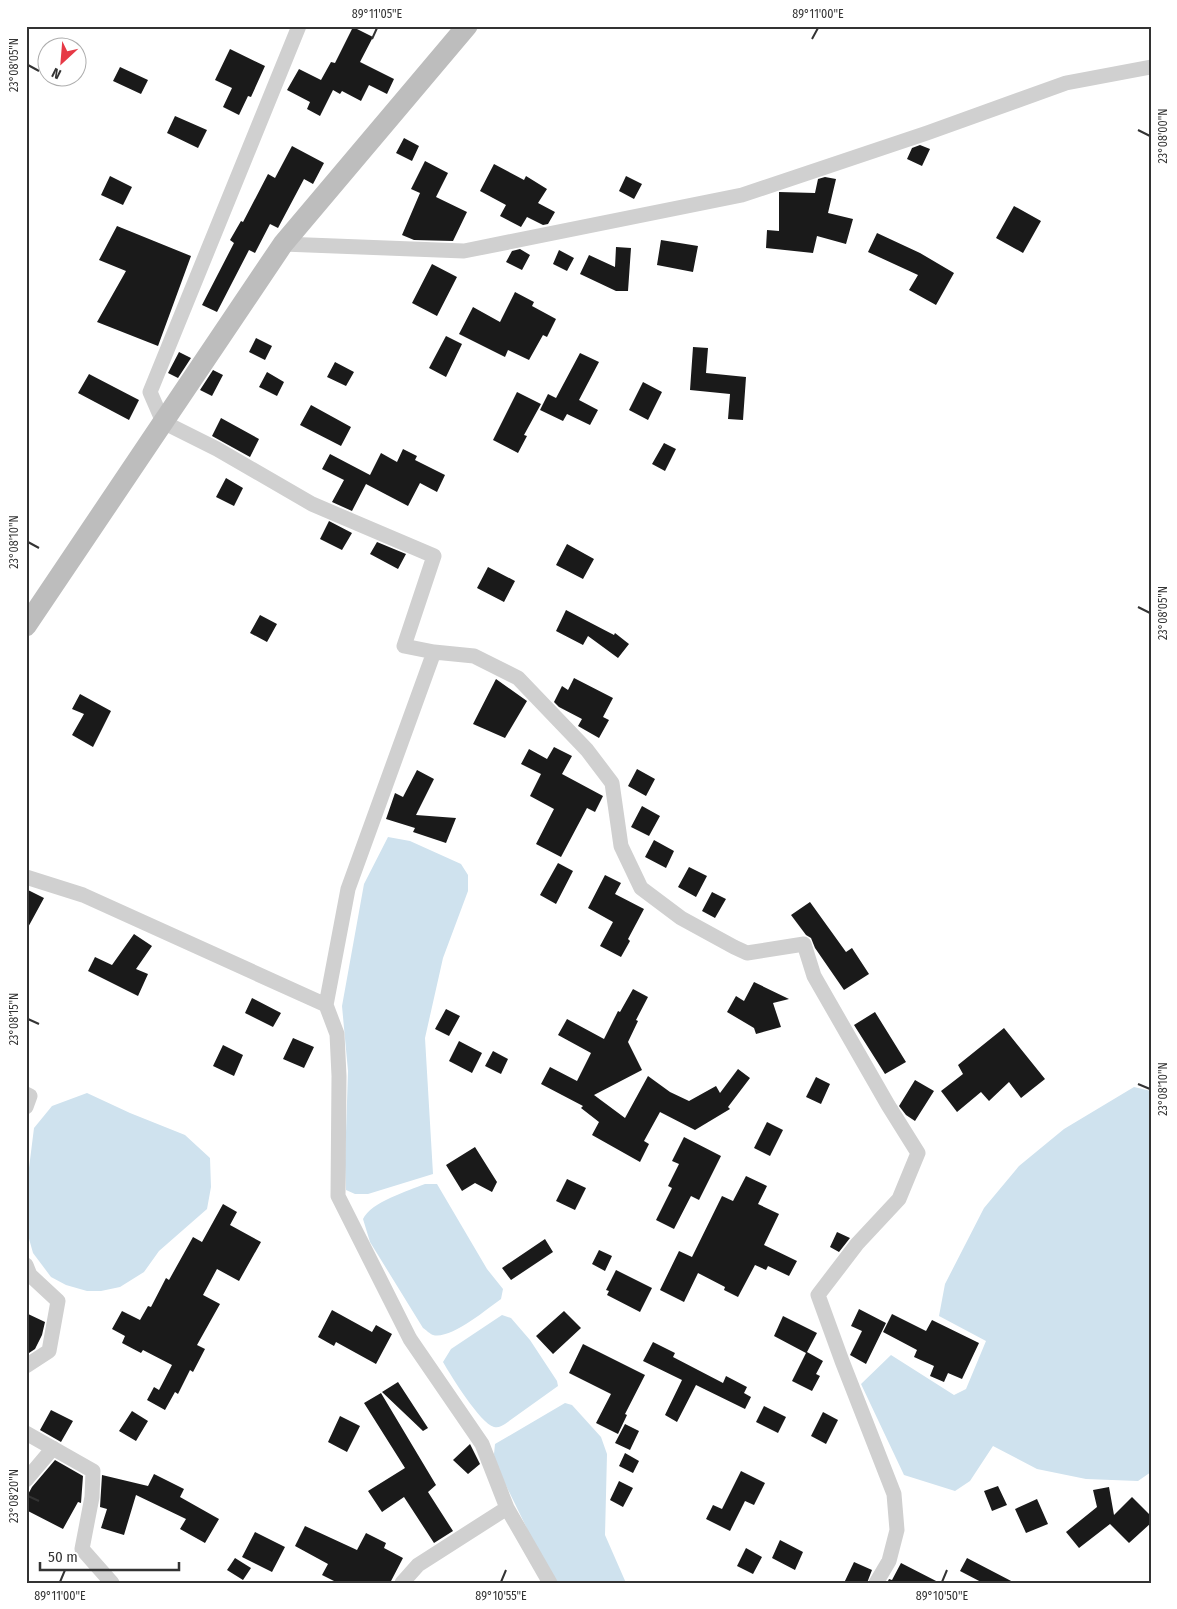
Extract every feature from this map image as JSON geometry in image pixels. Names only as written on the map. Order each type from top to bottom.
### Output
[{"type":"main road","points":[[26,626],[283,244],[467,26]]},
{"type":"street","points":[[299,26],[150,392],[163,422],[217,449],[312,504],[434,556],[404,646],[434,652],[474,656],[518,678],[587,750],[612,783],[621,846],[641,888],[680,918],[747,953],[804,944],[814,976],[918,1153],[898,1199],[857,1244],[818,1295],[894,1494],[897,1530],[889,1561],[876,1583]]},
{"type":"street","points":[[283,244],[464,251],[733,197],[927,133],[1066,83],[1151,67]]},
{"type":"street","points":[[434,652],[348,889],[326,1005],[337,1034],[339,1076],[338,1196],[410,1339],[482,1444],[508,1508],[550,1583]]},
{"type":"street","points":[[26,877],[83,896],[326,1005]]},
{"type":"street","points":[[26,1094],[30,1096],[26,1107]]},
{"type":"street","points":[[26,1265],[30,1275],[58,1301],[49,1351],[26,1366]]},
{"type":"street","points":[[26,1433],[93,1470],[92,1497],[82,1549],[112,1583]]},
{"type":"street","points":[[26,1480],[53,1448]]},
{"type":"street","points":[[402,1583],[418,1565],[508,1508]]},
{"type":"water","points":[[388,837],[410,841],[461,864],[468,875],[468,891],[443,958],[425,1038],[433,1174],[368,1194],[355,1194],[346,1190],[348,1071],[342,1006],[364,884]]},
{"type":"water","points":[[1134,1087],[1151,1091],[1151,1472],[1138,1481],[1086,1479],[1037,1469],[993,1446],[970,1481],[955,1491],[904,1475],[861,1384],[891,1355],[954,1395],[966,1389],[986,1341],[939,1316],[945,1284],[984,1208],[1019,1166],[1064,1129]]},
{"type":"water","points":[[87,1093],[185,1135],[210,1158],[211,1187],[207,1209],[159,1251],[144,1272],[120,1287],[101,1291],[87,1291],[66,1285],[51,1277],[33,1253],[26,1228],[26,1192],[34,1128],[52,1106]]},
{"type":"water","points":[[425,1184],[437,1184],[487,1269],[503,1289],[501,1299],[487,1310],[468,1323],[449,1333],[440,1335],[433,1335],[423,1328],[370,1242],[363,1219],[367,1213],[382,1202]]},
{"type":"water","points":[[502,1315],[511,1318],[530,1340],[557,1381],[558,1386],[505,1424],[500,1427],[494,1427],[481,1417],[459,1388],[443,1362],[451,1349]]},
{"type":"water","points":[[565,1403],[572,1405],[601,1437],[607,1454],[605,1535],[626,1583],[557,1583],[538,1551],[495,1463],[495,1444]]},
{"type":"building","points":[[353,27],[373,37],[360,62],[394,79],[387,94],[369,85],[361,101],[342,91],[340,94],[333,90],[320,116],[307,109],[310,102],[287,90],[299,69],[321,80],[331,62],[335,63]]},
{"type":"building","points":[[230,49],[265,66],[251,97],[248,96],[239,115],[223,107],[232,88],[215,80]]},
{"type":"building","points":[[120,67],[148,80],[141,94],[113,81]]},
{"type":"building","points":[[175,116],[207,130],[198,148],[167,133]]},
{"type":"building","points":[[404,138],[419,146],[412,161],[396,153]]},
{"type":"building","points":[[920,145],[930,149],[922,166],[907,159],[912,148]]},
{"type":"building","points":[[292,146],[324,163],[313,184],[304,179],[278,228],[270,224],[255,253],[249,250],[217,312],[202,305],[234,243],[230,240],[241,221],[243,222],[268,174],[275,178]]},
{"type":"building","points":[[425,161],[448,173],[436,197],[467,212],[453,241],[414,240],[402,235],[420,193],[411,189]]},
{"type":"building","points":[[494,164],[524,180],[526,176],[547,189],[538,203],[555,212],[548,224],[543,225],[527,217],[521,227],[500,216],[506,205],[480,191]]},
{"type":"building","points":[[110,176],[132,187],[123,205],[101,195]]},
{"type":"building","points":[[626,176],[642,184],[634,199],[619,191]]},
{"type":"building","points":[[825,177],[836,179],[828,213],[853,219],[846,244],[817,236],[813,253],[766,248],[767,230],[779,231],[779,192],[815,193],[818,179]]},
{"type":"building","points":[[1014,206],[1041,221],[1023,253],[996,238]]},
{"type":"building","points":[[117,226],[191,256],[158,346],[97,322],[126,271],[99,260]]},
{"type":"building","points":[[877,233],[920,253],[954,273],[936,305],[909,290],[918,275],[868,252]]},
{"type":"building","points":[[661,240],[698,246],[693,272],[657,265]]},
{"type":"building","points":[[616,247],[631,248],[628,291],[616,291],[580,274],[589,255],[615,267]]},
{"type":"building","points":[[520,249],[530,255],[522,270],[506,262],[512,251]]},
{"type":"building","points":[[559,250],[574,258],[567,271],[553,264]]},
{"type":"building","points":[[432,264],[457,277],[437,316],[412,303]]},
{"type":"building","points":[[515,292],[534,302],[532,306],[556,319],[547,337],[543,335],[529,360],[508,350],[505,357],[459,334],[473,307],[500,322]]},
{"type":"building","points":[[446,336],[462,344],[446,377],[429,368]]},
{"type":"building","points":[[256,338],[272,346],[265,360],[249,352]]},
{"type":"building","points":[[693,347],[708,348],[706,373],[746,377],[743,420],[728,419],[730,394],[690,390]]},
{"type":"building","points":[[179,352],[191,358],[178,378],[168,373]]},
{"type":"building","points":[[580,353],[599,362],[579,400],[598,410],[590,425],[567,414],[563,421],[540,410],[548,394],[556,398]]},
{"type":"building","points":[[335,362],[354,372],[346,386],[327,377]]},
{"type":"building","points":[[213,370],[223,375],[212,396],[200,390]]},
{"type":"building","points":[[267,372],[284,382],[277,396],[259,387]]},
{"type":"building","points":[[89,374],[139,400],[129,420],[78,393]]},
{"type":"building","points":[[643,382],[662,392],[648,420],[629,410]]},
{"type":"building","points":[[517,392],[541,404],[524,435],[527,436],[518,453],[493,440]]},
{"type":"building","points":[[311,405],[351,427],[341,446],[300,425]]},
{"type":"building","points":[[221,418],[259,439],[250,457],[212,436]]},
{"type":"building","points":[[664,443],[676,449],[665,471],[652,464]]},
{"type":"building","points":[[403,449],[417,456],[415,460],[445,475],[437,492],[420,483],[408,506],[366,484],[352,511],[332,502],[344,480],[322,469],[330,454],[370,475],[381,453],[397,462]]},
{"type":"building","points":[[226,478],[243,488],[234,506],[216,497]]},
{"type":"building","points":[[329,521],[352,533],[342,550],[320,539]]},
{"type":"building","points":[[377,542],[406,554],[398,569],[370,554]]},
{"type":"building","points":[[567,544],[594,559],[583,579],[556,565]]},
{"type":"building","points":[[488,567],[515,581],[504,602],[477,588]]},
{"type":"building","points":[[566,610],[614,635],[615,633],[629,644],[618,658],[588,636],[583,645],[556,631]]},
{"type":"building","points":[[260,615],[277,624],[267,642],[250,633]]},
{"type":"building","points":[[574,678],[613,698],[603,717],[609,720],[599,738],[578,726],[582,719],[559,707],[554,702],[562,686],[568,690]]},
{"type":"building","points":[[496,679],[527,701],[505,738],[473,724]]},
{"type":"building","points":[[80,694],[111,711],[93,747],[72,735],[84,714],[72,709]]},
{"type":"building","points":[[554,747],[572,756],[562,774],[603,796],[595,812],[587,808],[561,857],[536,844],[554,809],[530,796],[541,774],[521,764],[529,749],[547,759]]},
{"type":"building","points":[[637,769],[655,779],[646,796],[628,786]]},
{"type":"building","points":[[417,770],[434,779],[416,815],[456,818],[446,843],[413,832],[415,828],[386,819],[395,793],[403,797]]},
{"type":"building","points":[[642,806],[660,816],[649,836],[631,827]]},
{"type":"building","points":[[654,840],[674,851],[666,868],[645,857]]},
{"type":"building","points":[[558,863],[573,871],[556,904],[540,895]]},
{"type":"building","points":[[689,867],[707,876],[696,897],[678,887]]},
{"type":"building","points":[[605,875],[621,883],[615,894],[644,909],[621,957],[600,946],[613,922],[588,908]]},
{"type":"building","points":[[26,889],[44,898],[26,931]]},
{"type":"building","points":[[712,892],[726,899],[715,918],[702,911]]},
{"type":"building","points":[[810,902],[846,952],[852,948],[869,974],[844,990],[815,948],[811,938],[806,935],[791,915]]},
{"type":"building","points":[[134,934],[152,946],[136,969],[148,974],[138,996],[88,971],[95,957],[112,965]]},
{"type":"building","points":[[754,982],[789,999],[773,1003],[781,1027],[756,1034],[754,1028],[727,1012],[736,996],[744,1001]]},
{"type":"building","points":[[633,989],[648,997],[636,1020],[638,1021],[628,1042],[642,1070],[594,1095],[625,1118],[648,1076],[670,1092],[689,1101],[716,1086],[720,1093],[738,1069],[750,1078],[728,1107],[730,1109],[695,1130],[660,1112],[644,1141],[649,1144],[640,1162],[592,1135],[599,1122],[581,1108],[583,1106],[541,1084],[550,1067],[577,1081],[591,1053],[558,1035],[567,1019],[604,1039],[618,1011],[620,1012]]},
{"type":"building","points":[[252,998],[281,1013],[273,1027],[245,1013]]},
{"type":"building","points":[[446,1009],[460,1016],[449,1036],[435,1029]]},
{"type":"building","points":[[875,1012],[906,1062],[885,1074],[854,1025]]},
{"type":"building","points":[[1004,1028],[1045,1079],[1021,1098],[1009,1082],[989,1101],[981,1092],[957,1112],[941,1091],[963,1074],[958,1065]]},
{"type":"building","points":[[293,1038],[314,1047],[304,1068],[283,1059]]},
{"type":"building","points":[[459,1041],[482,1053],[472,1073],[449,1061]]},
{"type":"building","points":[[223,1045],[243,1055],[234,1076],[213,1066]]},
{"type":"building","points":[[493,1051],[508,1059],[501,1074],[485,1066]]},
{"type":"building","points":[[816,1077],[830,1084],[821,1104],[806,1097]]},
{"type":"building","points":[[915,1080],[934,1091],[915,1121],[906,1115],[899,1106]]},
{"type":"building","points":[[767,1122],[783,1130],[770,1156],[754,1148]]},
{"type":"building","points":[[684,1137],[721,1156],[699,1200],[691,1196],[674,1229],[656,1220],[672,1188],[668,1186],[679,1164],[672,1161]]},
{"type":"building","points":[[475,1147],[497,1182],[492,1192],[475,1183],[462,1191],[446,1165]]},
{"type":"building","points":[[746,1176],[767,1186],[758,1204],[779,1214],[764,1245],[797,1261],[789,1276],[768,1266],[766,1270],[755,1265],[738,1297],[724,1290],[725,1287],[698,1273],[684,1302],[660,1290],[679,1251],[692,1257],[722,1196],[733,1201]]},
{"type":"building","points":[[567,1179],[586,1188],[575,1210],[556,1201]]},
{"type":"building","points":[[223,1204],[237,1212],[230,1225],[261,1242],[239,1281],[217,1269],[203,1295],[220,1304],[197,1345],[205,1349],[193,1372],[190,1370],[178,1394],[175,1392],[165,1410],[147,1400],[154,1387],[159,1390],[172,1365],[143,1350],[141,1353],[122,1343],[125,1336],[112,1329],[122,1311],[140,1320],[148,1306],[151,1307],[166,1278],[169,1280],[193,1237],[202,1242]]},
{"type":"building","points":[[837,1232],[850,1238],[839,1252],[830,1247]]},
{"type":"building","points":[[545,1239],[553,1252],[511,1280],[502,1268]]},
{"type":"building","points":[[599,1250],[612,1256],[605,1271],[592,1264]]},
{"type":"building","points":[[616,1270],[652,1288],[640,1312],[607,1295],[609,1291],[606,1290]]},
{"type":"building","points":[[859,1309],[886,1323],[866,1364],[850,1355],[862,1331],[851,1326]]},
{"type":"building","points":[[332,1310],[372,1332],[376,1325],[392,1334],[376,1364],[336,1342],[334,1346],[318,1337]]},
{"type":"building","points":[[564,1311],[581,1328],[553,1354],[536,1336]]},
{"type":"building","points":[[26,1313],[45,1322],[42,1335],[35,1349],[26,1355]]},
{"type":"building","points":[[892,1314],[926,1331],[932,1320],[979,1343],[962,1379],[948,1373],[944,1382],[930,1376],[934,1366],[914,1357],[917,1350],[883,1332]]},
{"type":"building","points":[[783,1316],[817,1333],[807,1352],[823,1361],[816,1374],[820,1376],[812,1391],[792,1381],[806,1353],[774,1336]]},
{"type":"building","points":[[653,1342],[675,1353],[673,1357],[723,1383],[726,1376],[747,1387],[744,1393],[751,1397],[745,1409],[696,1385],[677,1422],[665,1415],[682,1380],[643,1361]]},
{"type":"building","points":[[583,1344],[645,1375],[625,1414],[627,1415],[618,1434],[596,1423],[611,1394],[569,1373]]},
{"type":"building","points":[[398,1382],[428,1428],[423,1431],[382,1392]]},
{"type":"building","points":[[381,1393],[436,1485],[428,1492],[453,1531],[434,1543],[404,1497],[382,1512],[368,1491],[405,1468],[364,1403]]},
{"type":"building","points":[[764,1406],[786,1417],[778,1433],[756,1422]]},
{"type":"building","points":[[51,1410],[73,1421],[61,1442],[40,1430]]},
{"type":"building","points":[[132,1411],[148,1421],[136,1441],[119,1431]]},
{"type":"building","points":[[823,1412],[838,1420],[826,1444],[811,1436]]},
{"type":"building","points":[[340,1416],[360,1426],[347,1452],[328,1442]]},
{"type":"building","points":[[625,1424],[639,1431],[630,1450],[615,1443]]},
{"type":"building","points":[[470,1444],[480,1464],[468,1474],[453,1460]]},
{"type":"building","points":[[625,1453],[639,1461],[633,1473],[619,1466]]},
{"type":"building","points":[[55,1460],[83,1476],[81,1503],[78,1502],[63,1529],[26,1510],[26,1498],[32,1487]]},
{"type":"building","points":[[741,1471],[765,1483],[754,1505],[745,1501],[730,1531],[706,1519],[713,1505],[722,1509]]},
{"type":"building","points":[[154,1474],[184,1489],[180,1497],[219,1519],[205,1543],[180,1529],[186,1519],[136,1495],[124,1535],[101,1528],[107,1509],[100,1507],[102,1475],[148,1486]]},
{"type":"building","points":[[619,1481],[633,1488],[623,1507],[610,1500]]},
{"type":"building","points":[[998,1486],[1007,1505],[992,1511],[984,1491]]},
{"type":"building","points":[[1109,1487],[1114,1515],[1132,1497],[1151,1516],[1151,1523],[1129,1543],[1110,1524],[1079,1548],[1066,1532],[1097,1507],[1093,1490]]},
{"type":"building","points":[[1037,1499],[1048,1524],[1026,1533],[1015,1509]]},
{"type":"building","points":[[305,1526],[357,1550],[366,1533],[386,1543],[384,1548],[403,1558],[390,1583],[338,1583],[322,1575],[328,1564],[295,1546]]},
{"type":"building","points":[[255,1532],[285,1547],[272,1572],[242,1557]]},
{"type":"building","points":[[780,1540],[803,1552],[795,1570],[772,1558]]},
{"type":"building","points":[[746,1548],[762,1557],[753,1574],[737,1566]]},
{"type":"building","points":[[235,1558],[251,1568],[243,1580],[227,1570]]},
{"type":"building","points":[[967,1558],[1015,1583],[983,1583],[960,1571]]},
{"type":"building","points":[[854,1562],[872,1570],[867,1583],[844,1583]]},
{"type":"building","points":[[901,1563],[940,1583],[887,1583],[889,1579],[892,1580]]}]
